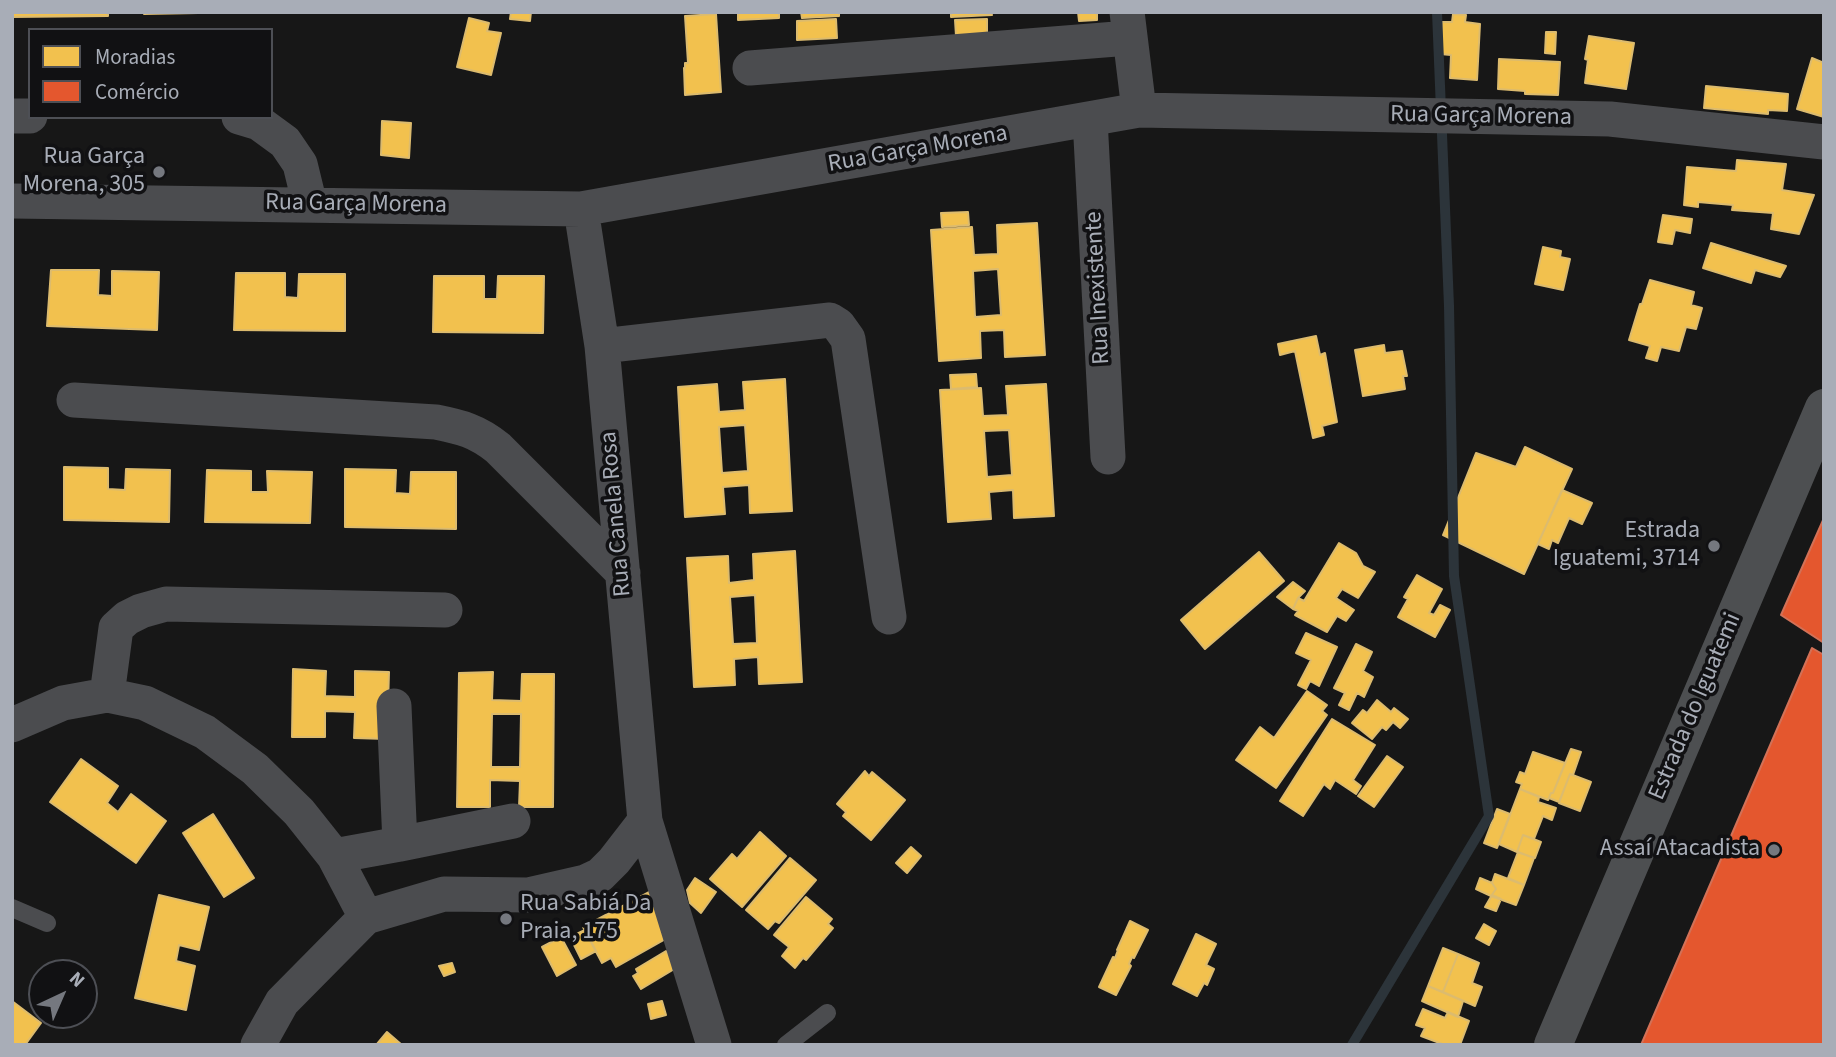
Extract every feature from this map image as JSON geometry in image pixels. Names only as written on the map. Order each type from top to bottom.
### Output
[{"type":"main road","name":"Estrada do Iguatemi","points":[[1553,1045],[1824,408]]},
{"type":"street","points":[[750,68],[1128,25],[1139,110]]},
{"type":"street","name":"Rua Garça Morena","points":[[12,201],[581,209],[1139,110],[1610,120],[1824,142]]},
{"type":"street","points":[[246,119],[259,123],[285,142],[300,164],[310,205]]},
{"type":"street","name":"Rua Inexistente","points":[[1090,119],[1108,457]]},
{"type":"street","name":"Rua Canela Rosa","points":[[581,209],[602,346],[645,821],[714,1045]]},
{"type":"street","points":[[602,346],[830,320],[838,325],[848,339],[889,617]]},
{"type":"street","points":[[74,400],[436,422],[463,427],[485,437],[498,448],[622,573]]},
{"type":"street","points":[[107,695],[116,628],[127,618],[166,604],[445,610]]},
{"type":"street","points":[[12,725],[63,703],[107,695],[145,703],[205,732],[255,769],[299,812],[334,856],[366,917]]},
{"type":"street","points":[[394,706],[400,844]]},
{"type":"street","points":[[334,856],[513,821]]},
{"type":"street","points":[[258,1045],[282,1002],[366,917],[444,894],[528,895],[585,883],[600,875],[614,861],[645,821]]},
{"type":"lane","points":[[12,908],[47,923]]},
{"type":"lane","points":[[786,1045],[827,1013]]},
{"type":"building: Moradias","points":[[12,12],[108,12],[108,16],[12,17]]},
{"type":"building: Moradias","points":[[144,12],[252,12],[144,14]]},
{"type":"building: Moradias","points":[[511,12],[531,12],[530,21],[510,19]]},
{"type":"building: Moradias","points":[[738,12],[779,12],[779,18],[738,20]]},
{"type":"building: Moradias","points":[[801,12],[839,12],[839,16],[802,18]]},
{"type":"building: Moradias","points":[[951,12],[991,12],[992,15],[951,17]]},
{"type":"building: Moradias","points":[[1078,12],[1097,12],[1097,20],[1079,21]]},
{"type":"building: Moradias","points":[[716,14],[721,92],[685,95],[684,68],[685,63],[688,63],[685,16]]},
{"type":"building: Moradias","points":[[1453,14],[1466,15],[1465,22],[1480,24],[1477,80],[1450,78],[1451,55],[1440,54],[1442,22],[1452,22]]},
{"type":"building: Moradias","points":[[469,18],[489,23],[487,31],[501,33],[491,75],[457,67]]},
{"type":"building: Moradias","points":[[836,19],[837,38],[797,40],[797,21]]},
{"type":"building: Moradias","points":[[987,19],[987,35],[956,36],[955,20]]},
{"type":"building: Moradias","points":[[1546,32],[1556,32],[1555,54],[1545,53]]},
{"type":"building: Moradias","points":[[1589,36],[1634,43],[1626,89],[1585,83]]},
{"type":"building: Moradias","points":[[1812,58],[1824,63],[1824,117],[1797,109]]},
{"type":"building: Moradias","points":[[1499,59],[1560,62],[1558,95],[1525,94],[1525,91],[1498,89]]},
{"type":"building: Moradias","points":[[1706,86],[1788,94],[1787,111],[1768,110],[1768,114],[1704,108]]},
{"type":"building: Moradias","points":[[382,121],[411,123],[409,158],[381,155]]},
{"type":"building: Moradias","points":[[1737,160],[1786,164],[1782,190],[1814,195],[1799,234],[1771,229],[1773,213],[1732,210],[1733,205],[1698,202],[1698,207],[1684,205],[1687,167],[1736,171]]},
{"type":"building: Moradias","points":[[968,212],[969,225],[942,227],[941,213]]},
{"type":"building: Moradias","points":[[1663,215],[1692,219],[1690,233],[1675,230],[1672,244],[1658,242]]},
{"type":"building: Moradias","points":[[1037,223],[1045,355],[1005,357],[1004,330],[980,331],[981,358],[939,361],[931,230],[972,227],[974,255],[998,254],[997,225]],"holes":[[[998,269],[1001,315],[975,317],[973,271]]]},
{"type":"building: Moradias","points":[[1711,243],[1786,266],[1780,277],[1755,270],[1751,283],[1703,268]]},
{"type":"building: Moradias","points":[[1543,247],[1561,251],[1560,257],[1570,259],[1563,290],[1535,284]]},
{"type":"building: Moradias","points":[[51,270],[99,270],[98,295],[112,296],[112,271],[159,272],[157,330],[47,326]]},
{"type":"building: Moradias","points":[[236,273],[285,273],[285,297],[298,298],[299,274],[345,274],[345,331],[234,330]]},
{"type":"building: Moradias","points":[[434,276],[484,276],[484,299],[497,299],[498,276],[544,276],[543,333],[433,332]]},
{"type":"building: Moradias","points":[[1650,280],[1694,292],[1691,305],[1702,308],[1696,329],[1686,327],[1679,351],[1661,347],[1657,361],[1646,358],[1650,346],[1629,340]]},
{"type":"building: Moradias","points":[[1316,336],[1320,355],[1325,353],[1337,422],[1322,426],[1324,435],[1313,438],[1295,351],[1280,355],[1278,344]]},
{"type":"building: Moradias","points":[[1384,345],[1385,353],[1402,351],[1407,376],[1403,376],[1405,389],[1363,396],[1355,350]]},
{"type":"building: Moradias","points":[[976,374],[977,387],[951,389],[950,375]]},
{"type":"building: Moradias","points":[[785,379],[792,511],[750,513],[749,485],[723,487],[725,514],[685,517],[678,387],[717,384],[719,412],[745,410],[743,382]],"holes":[[[745,425],[748,471],[722,473],[719,427]]]},
{"type":"building: Moradias","points":[[1046,384],[1054,516],[1014,518],[1013,490],[989,492],[991,519],[948,522],[940,390],[981,388],[983,416],[1008,415],[1006,386]],"holes":[[[1009,430],[1012,475],[987,477],[984,431]]]},
{"type":"building: Moradias","points":[[1525,447],[1572,469],[1524,574],[1443,535],[1476,453],[1516,467]]},
{"type":"building: Moradias","points":[[64,467],[108,468],[108,489],[125,490],[126,469],[170,470],[169,522],[64,520]]},
{"type":"building: Moradias","points":[[345,469],[396,470],[395,493],[410,494],[411,472],[456,472],[456,529],[345,527]]},
{"type":"building: Moradias","points":[[207,470],[251,471],[251,492],[268,492],[267,471],[312,472],[310,523],[205,522]]},
{"type":"building: Moradias","points":[[1562,490],[1592,503],[1582,524],[1569,518],[1558,543],[1552,540],[1549,549],[1538,544]]},
{"type":"building: Moradias","points":[[1339,543],[1356,553],[1363,566],[1375,572],[1358,598],[1342,589],[1336,598],[1354,610],[1346,621],[1337,616],[1327,632],[1295,615],[1298,611],[1293,609],[1298,598],[1304,601]]},
{"type":"building: Moradias","points":[[795,551],[802,682],[759,684],[758,657],[734,659],[735,685],[694,687],[687,558],[728,556],[729,583],[754,580],[753,554]],"holes":[[[755,595],[757,643],[733,644],[730,597]]]},
{"type":"building: Moradias","points":[[1259,552],[1284,581],[1205,649],[1181,620]]},
{"type":"building: Moradias","points":[[1417,575],[1442,589],[1429,613],[1434,615],[1440,605],[1450,610],[1435,637],[1398,617],[1408,599],[1404,597]]},
{"type":"building: Moradias","points":[[1293,582],[1305,591],[1293,609],[1277,597]]},
{"type":"building: Moradias","points":[[1306,633],[1337,647],[1319,686],[1310,681],[1306,689],[1298,685],[1311,660],[1296,653]]},
{"type":"building: Moradias","points":[[1356,644],[1372,652],[1363,671],[1373,677],[1364,697],[1357,693],[1349,710],[1339,705],[1345,693],[1334,688]]},
{"type":"building: Moradias","points":[[293,669],[326,671],[325,696],[355,697],[355,671],[389,672],[387,739],[354,738],[355,712],[325,711],[325,737],[292,737]]},
{"type":"building: Moradias","points":[[493,672],[492,700],[521,701],[522,674],[554,674],[553,807],[519,807],[520,781],[490,780],[490,807],[457,807],[459,673]],"holes":[[[492,714],[521,714],[520,767],[491,767]]]},
{"type":"building: Moradias","points":[[1307,691],[1327,705],[1322,711],[1327,715],[1276,788],[1236,760],[1260,727],[1274,738]]},
{"type":"building: Moradias","points":[[1377,700],[1391,712],[1394,708],[1408,719],[1400,728],[1393,722],[1386,730],[1382,727],[1372,739],[1352,723],[1363,710],[1367,713]]},
{"type":"building: Moradias","points":[[1332,719],[1375,745],[1353,780],[1361,786],[1356,794],[1335,780],[1330,789],[1324,784],[1303,816],[1280,801]]},
{"type":"building: Moradias","points":[[1571,749],[1581,752],[1559,802],[1549,798]]},
{"type":"building: Moradias","points":[[1533,752],[1565,763],[1548,800],[1520,789],[1522,784],[1516,782],[1520,772],[1525,774]]},
{"type":"building: Moradias","points":[[1387,756],[1403,767],[1374,807],[1358,796]]},
{"type":"building: Moradias","points":[[81,759],[118,786],[107,803],[118,812],[131,794],[166,821],[136,863],[50,802]]},
{"type":"building: Moradias","points":[[865,771],[869,776],[872,772],[905,800],[871,840],[843,816],[846,812],[837,804]]},
{"type":"building: Moradias","points":[[1570,774],[1591,782],[1580,811],[1559,803]]},
{"type":"building: Moradias","points":[[1520,789],[1539,797],[1538,802],[1556,808],[1552,820],[1543,816],[1534,839],[1523,835],[1517,852],[1499,844]]},
{"type":"building: Moradias","points":[[1497,809],[1510,814],[1497,848],[1484,843]]},
{"type":"building: Moradias","points":[[213,814],[254,878],[224,897],[183,833]]},
{"type":"building: Moradias","points":[[760,832],[786,856],[742,907],[710,879],[732,854],[737,859]]},
{"type":"building: Moradias","points":[[1523,835],[1541,842],[1535,858],[1517,852]]},
{"type":"building: Moradias","points":[[911,847],[921,856],[907,873],[896,863]]},
{"type":"building: Moradias","points":[[1518,852],[1534,858],[1524,885],[1508,878]]},
{"type":"building: Moradias","points":[[790,858],[816,880],[779,923],[775,921],[768,929],[746,910]]},
{"type":"building: Moradias","points":[[1495,874],[1524,885],[1516,905],[1491,896],[1496,889],[1492,883]]},
{"type":"building: Moradias","points":[[695,878],[716,892],[701,913],[690,903],[687,890]]},
{"type":"building: Moradias","points":[[1480,878],[1492,883],[1496,889],[1491,896],[1476,889]]},
{"type":"building: Moradias","points":[[655,889],[678,932],[616,967],[611,958],[602,963],[583,927]]},
{"type":"building: Moradias","points":[[159,895],[209,907],[199,950],[179,945],[176,961],[195,966],[186,1010],[135,998]]},
{"type":"building: Moradias","points":[[1492,895],[1501,899],[1496,911],[1485,907]]},
{"type":"building: Moradias","points":[[806,897],[832,919],[828,924],[833,928],[806,960],[803,958],[795,968],[782,956],[789,947],[774,935]]},
{"type":"building: Moradias","points":[[1130,921],[1148,930],[1134,958],[1132,957],[1129,964],[1131,966],[1116,995],[1099,987],[1113,957],[1115,958]]},
{"type":"building: Moradias","points":[[1484,924],[1496,931],[1489,945],[1476,938]]},
{"type":"building: Moradias","points":[[585,930],[596,951],[581,959],[570,937]]},
{"type":"building: Moradias","points":[[1196,934],[1216,944],[1206,965],[1214,969],[1207,985],[1204,983],[1197,996],[1173,984]]},
{"type":"building: Moradias","points":[[561,937],[576,965],[557,976],[542,947]]},
{"type":"building: Moradias","points":[[1443,948],[1458,954],[1443,992],[1428,986]]},
{"type":"building: Moradias","points":[[666,951],[676,968],[641,989],[633,976],[638,973],[636,969]]},
{"type":"building: Moradias","points":[[1458,954],[1479,963],[1472,983],[1482,987],[1475,1006],[1443,992]]},
{"type":"building: Moradias","points":[[452,963],[455,972],[444,976],[439,966]]},
{"type":"building: Moradias","points":[[1428,986],[1463,1001],[1458,1017],[1422,1001]]},
{"type":"building: Moradias","points":[[12,1001],[28,1013],[28,1029],[37,1029],[25,1045],[12,1045]]},
{"type":"building: Moradias","points":[[662,1001],[666,1015],[651,1019],[648,1004]]},
{"type":"building: Moradias","points":[[1423,1009],[1445,1018],[1448,1012],[1469,1021],[1460,1045],[1445,1045],[1421,1036],[1425,1028],[1416,1025]]},
{"type":"building: Moradias","points":[[387,1032],[402,1045],[378,1045]]},
{"type":"building: Comércio","points":[[1824,518],[1824,643],[1781,615]]},
{"type":"building: Comércio","name":"Assaí Atacadista","points":[[1812,648],[1824,655],[1824,1045],[1641,1045]]},
{"type":"waterway","points":[[1352,1045],[1489,816],[1454,576],[1449,306],[1437,12]]},
{"type":"place","name":"Rua Garça Morena, 305","points":[[159,172]]},
{"type":"place","name":"Estrada Iguatemi, 3714","points":[[1714,546]]},
{"type":"place","name":"Assaí Atacadista","points":[[1774,850]]},
{"type":"place","name":"Rua Sabiá Da Praia, 175","points":[[506,919]]}]
